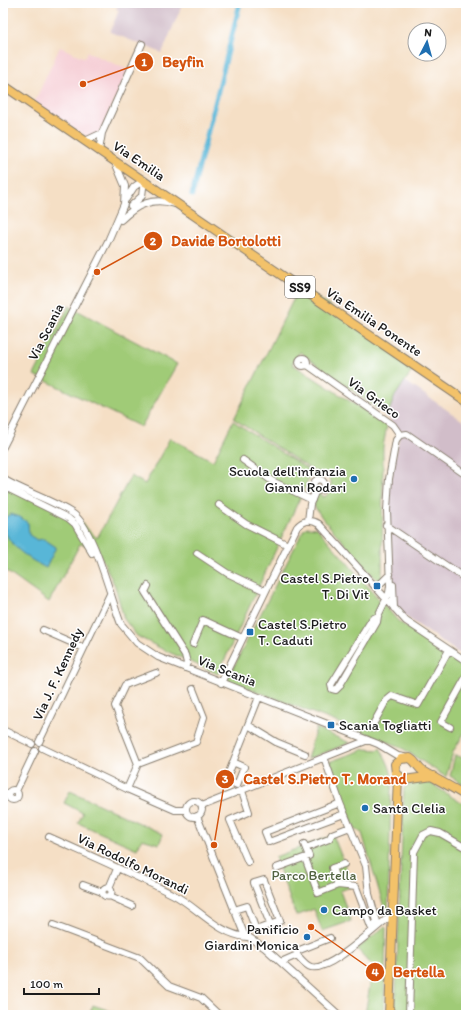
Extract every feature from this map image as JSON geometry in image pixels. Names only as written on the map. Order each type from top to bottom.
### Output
[{"type":"main road","name":"Via Emilia","points":[[3,85],[188,210]]},
{"type":"main road","name":"Via Emilia Ponente","points":[[188,210],[466,401]]},
{"type":"main road","points":[[389,1015],[393,871],[398,790],[398,776],[395,764],[401,759],[407,758]]},
{"type":"main road","name":"Via Scania","points":[[407,758],[413,760],[418,767],[466,796]]},
{"type":"main road","points":[[398,790],[411,779],[418,767]]},
{"type":"main road","points":[[398,776],[411,779],[433,776]]},
{"type":"street","points":[[99,151],[102,133],[142,44]]},
{"type":"street","points":[[85,141],[102,133]]},
{"type":"street","name":"Via Scania","points":[[114,161],[125,186],[124,204]]},
{"type":"street","name":"Via Scania","points":[[3,445],[108,241],[130,192],[144,180]]},
{"type":"street","name":"Via Scania","points":[[108,241],[129,208],[141,198],[144,180]]},
{"type":"street","name":"Via Scania","points":[[121,220],[135,207],[156,201],[166,202],[188,210]]},
{"type":"street","name":"Via Grieco","points":[[306,364],[393,425],[400,435],[407,434],[466,475]]},
{"type":"street","points":[[378,616],[372,619],[348,656],[331,685],[332,689],[336,690],[341,684],[378,622],[378,616],[390,586],[386,525],[387,494],[396,440],[400,435]]},
{"type":"street","points":[[243,460],[272,481],[312,500]]},
{"type":"street","name":"Via Scania","points":[[3,479],[58,505],[77,517],[86,529],[121,624],[137,643],[146,650],[184,668],[368,740],[389,752],[407,758]]},
{"type":"street","name":"Via Scania","points":[[3,486],[72,521],[79,530],[100,567]]},
{"type":"street","points":[[308,521],[312,500],[316,490]]},
{"type":"street","points":[[219,505],[246,524],[288,545]]},
{"type":"street","points":[[221,683],[297,527],[300,523],[308,521],[319,524],[406,620],[466,661]]},
{"type":"street","points":[[386,525],[466,579]]},
{"type":"street","points":[[197,553],[227,573],[265,591]]},
{"type":"street","points":[[376,588],[390,574]]},
{"type":"street","points":[[390,574],[393,582],[394,608]]},
{"type":"street","points":[[148,586],[145,592],[184,655],[187,663],[184,668]]},
{"type":"street","name":"Via J. F. Kennedy","points":[[40,745],[110,594]]},
{"type":"street","points":[[99,616],[104,610],[114,605]]},
{"type":"street","points":[[192,644],[204,620],[242,638]]},
{"type":"street","points":[[43,630],[84,648]]},
{"type":"street","points":[[371,728],[386,701],[392,696],[415,705],[419,704],[449,650]]},
{"type":"street","points":[[127,789],[138,764],[116,706],[124,685],[156,672]]},
{"type":"street","points":[[450,726],[441,722],[466,677]]},
{"type":"street","points":[[138,764],[196,742],[204,717],[193,689]]},
{"type":"street","points":[[233,762],[259,697]]},
{"type":"street","points":[[248,725],[276,742],[305,754]]},
{"type":"street","points":[[3,730],[32,744],[40,745],[127,789],[175,810],[186,810]]},
{"type":"street","points":[[202,806],[368,740]]},
{"type":"street","points":[[32,744],[32,748],[35,751]]},
{"type":"street","points":[[35,751],[39,752],[40,745]]},
{"type":"street","points":[[16,791],[35,751]]},
{"type":"street","points":[[389,752],[395,764]]},
{"type":"street","points":[[324,757],[344,814],[366,866],[369,894],[379,922]]},
{"type":"street","points":[[242,791],[249,812],[230,820],[248,862]]},
{"type":"street","points":[[186,810],[188,804],[192,801],[198,802],[202,806]]},
{"type":"street","points":[[340,803],[266,832],[269,842],[344,814]]},
{"type":"street","points":[[186,810],[190,816],[197,816],[202,811],[202,806]]},
{"type":"street","points":[[197,816],[242,930],[247,937]]},
{"type":"street","points":[[276,868],[309,856],[305,846],[329,839],[332,834],[350,827]]},
{"type":"street","points":[[409,1015],[414,852],[423,835],[431,831],[440,833],[466,848]]},
{"type":"street","name":"Via Rodolfo Morandi","points":[[49,837],[175,896],[224,929],[239,936],[247,937],[266,948],[339,1015]]},
{"type":"street","points":[[305,858],[318,893],[338,885],[356,887],[371,927],[379,922],[392,919]]},
{"type":"street","points":[[338,885],[332,868],[344,864]]},
{"type":"street","points":[[110,896],[112,892],[109,888],[117,868]]},
{"type":"street","points":[[234,910],[247,906],[256,930],[280,921],[264,880],[254,884],[270,924]]},
{"type":"street","points":[[83,885],[132,906]]},
{"type":"street","points":[[102,892],[105,888],[109,888]]},
{"type":"street","points":[[297,955],[307,965],[318,967],[340,958],[379,922]]},
{"type":"street","points":[[53,925],[140,958],[169,986],[201,998],[218,1015]]},
{"type":"street","points":[[282,962],[297,955],[297,951],[330,938]]},
{"type":"shaded area","points":[[119,3],[183,3],[162,53],[110,32],[119,10],[116,9]]},
{"type":"shaded area","points":[[60,47],[85,58],[87,52],[129,70],[99,134],[88,137],[34,103]]},
{"type":"shaded area","points":[[405,381],[466,423],[466,658],[396,610],[392,575],[388,486],[400,435],[387,416],[395,396]]},
{"type":"green space","points":[[300,286],[416,365],[395,396],[387,416],[300,352],[292,364],[387,425],[383,447],[382,578],[377,580],[323,519],[314,506],[315,497],[320,493],[322,497],[326,496],[331,490],[331,481],[327,475],[312,470],[234,419]]},
{"type":"green space","points":[[69,306],[177,364],[141,427],[34,375]]},
{"type":"green space","points":[[233,421],[312,472],[218,674],[164,650],[137,636],[124,619],[115,586],[95,544],[93,546],[80,544],[49,602],[3,569],[3,481],[75,517],[97,538],[131,476],[145,484],[170,438],[213,461]]},
{"type":"green space","points":[[307,527],[317,528],[398,621],[466,669],[466,730],[453,752],[446,777],[399,746],[227,680],[304,529]]},
{"type":"green space","points":[[316,728],[350,743],[307,759]]},
{"type":"green space","points":[[380,748],[388,764],[392,780],[388,910],[385,911],[362,833],[355,829],[329,762],[365,749],[378,750]]},
{"type":"green space","points":[[455,755],[466,759],[466,786],[450,776]]},
{"type":"green space","points":[[424,779],[466,806],[466,1015],[395,1015],[404,788]]},
{"type":"green space","points":[[70,791],[163,834],[159,844],[142,839],[137,849],[78,823],[83,813],[64,803]]},
{"type":"green space","name":"Parco Bertella","points":[[333,835],[353,886],[340,891],[351,921],[322,931],[314,909],[296,916],[275,857]]},
{"type":"green space","points":[[384,927],[386,928],[384,1015],[365,1015],[373,966],[357,949]]},
{"type":"green space","points":[[93,1005],[122,1015],[89,1015]]},
{"type":"water","points":[[11,514],[20,517],[28,523],[29,535],[37,540],[44,539],[56,547],[46,568],[24,555],[6,535],[4,518]]},
{"type":"waterway","points":[[192,195],[240,3]]},
{"type":"place","name":"Beyfin","points":[[83,84]]},
{"type":"place","name":"Davide Bortolotti","points":[[97,272]]},
{"type":"place","name":"Scuola dell'infanzia Gianni Rodari","points":[[354,479]]},
{"type":"place","name":"Castel S.Pietro T. Di Vit","points":[[377,586]]},
{"type":"place","name":"Castel S.Pietro T. Caduti","points":[[250,632]]},
{"type":"place","name":"Scania Togliatti","points":[[331,725]]},
{"type":"place","name":"Santa Clelia","points":[[365,808]]},
{"type":"place","name":"Castel S.Pietro T. Morand","points":[[214,845]]},
{"type":"place","name":"Campo da Basket","points":[[324,910]]},
{"type":"place","name":"Bertella","points":[[311,927]]},
{"type":"place","name":"Panificio Giardini Monica","points":[[307,937]]}]
